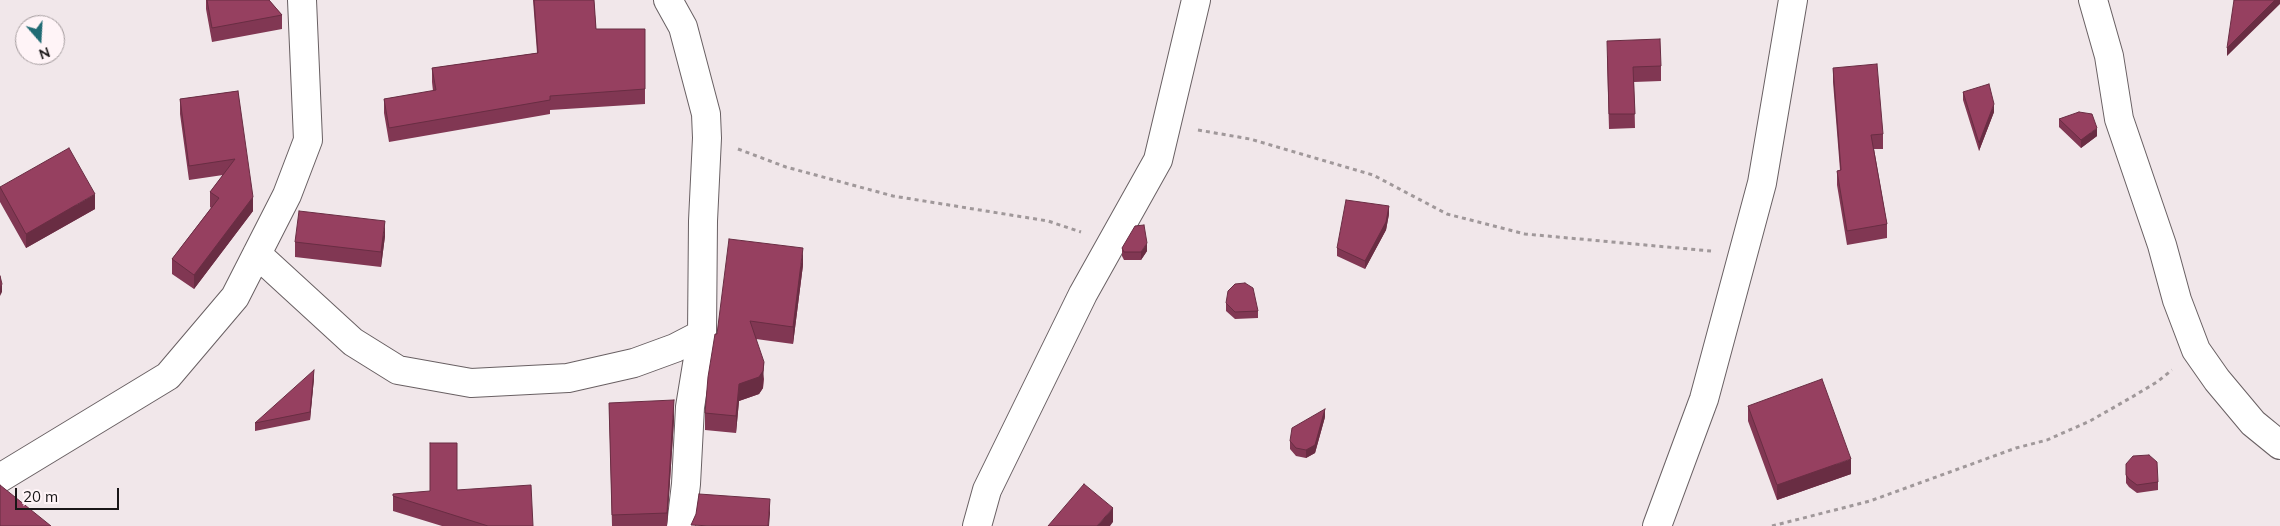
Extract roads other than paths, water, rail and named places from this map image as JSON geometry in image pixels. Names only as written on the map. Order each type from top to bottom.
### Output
[{"type":"street","points":[[0,478],[168,376],[235,297],[287,195],[308,140],[302,0]]},
{"type":"street","points":[[668,0],[683,27],[706,114],[707,138],[703,221],[702,334],[690,407],[686,484],[680,526]]},
{"type":"street","points":[[977,526],[987,490],[1083,294],[1158,160],[1196,0]]},
{"type":"street","points":[[1657,526],[1704,399],[1762,183],[1793,0]]},
{"type":"street","points":[[2093,0],[2109,56],[2119,119],[2162,245],[2177,300],[2196,350],[2217,380],[2253,423],[2280,445]]},
{"type":"street","points":[[257,254],[353,342],[398,370],[434,377],[471,383],[568,378],[634,363],[675,348],[702,334]]}]
